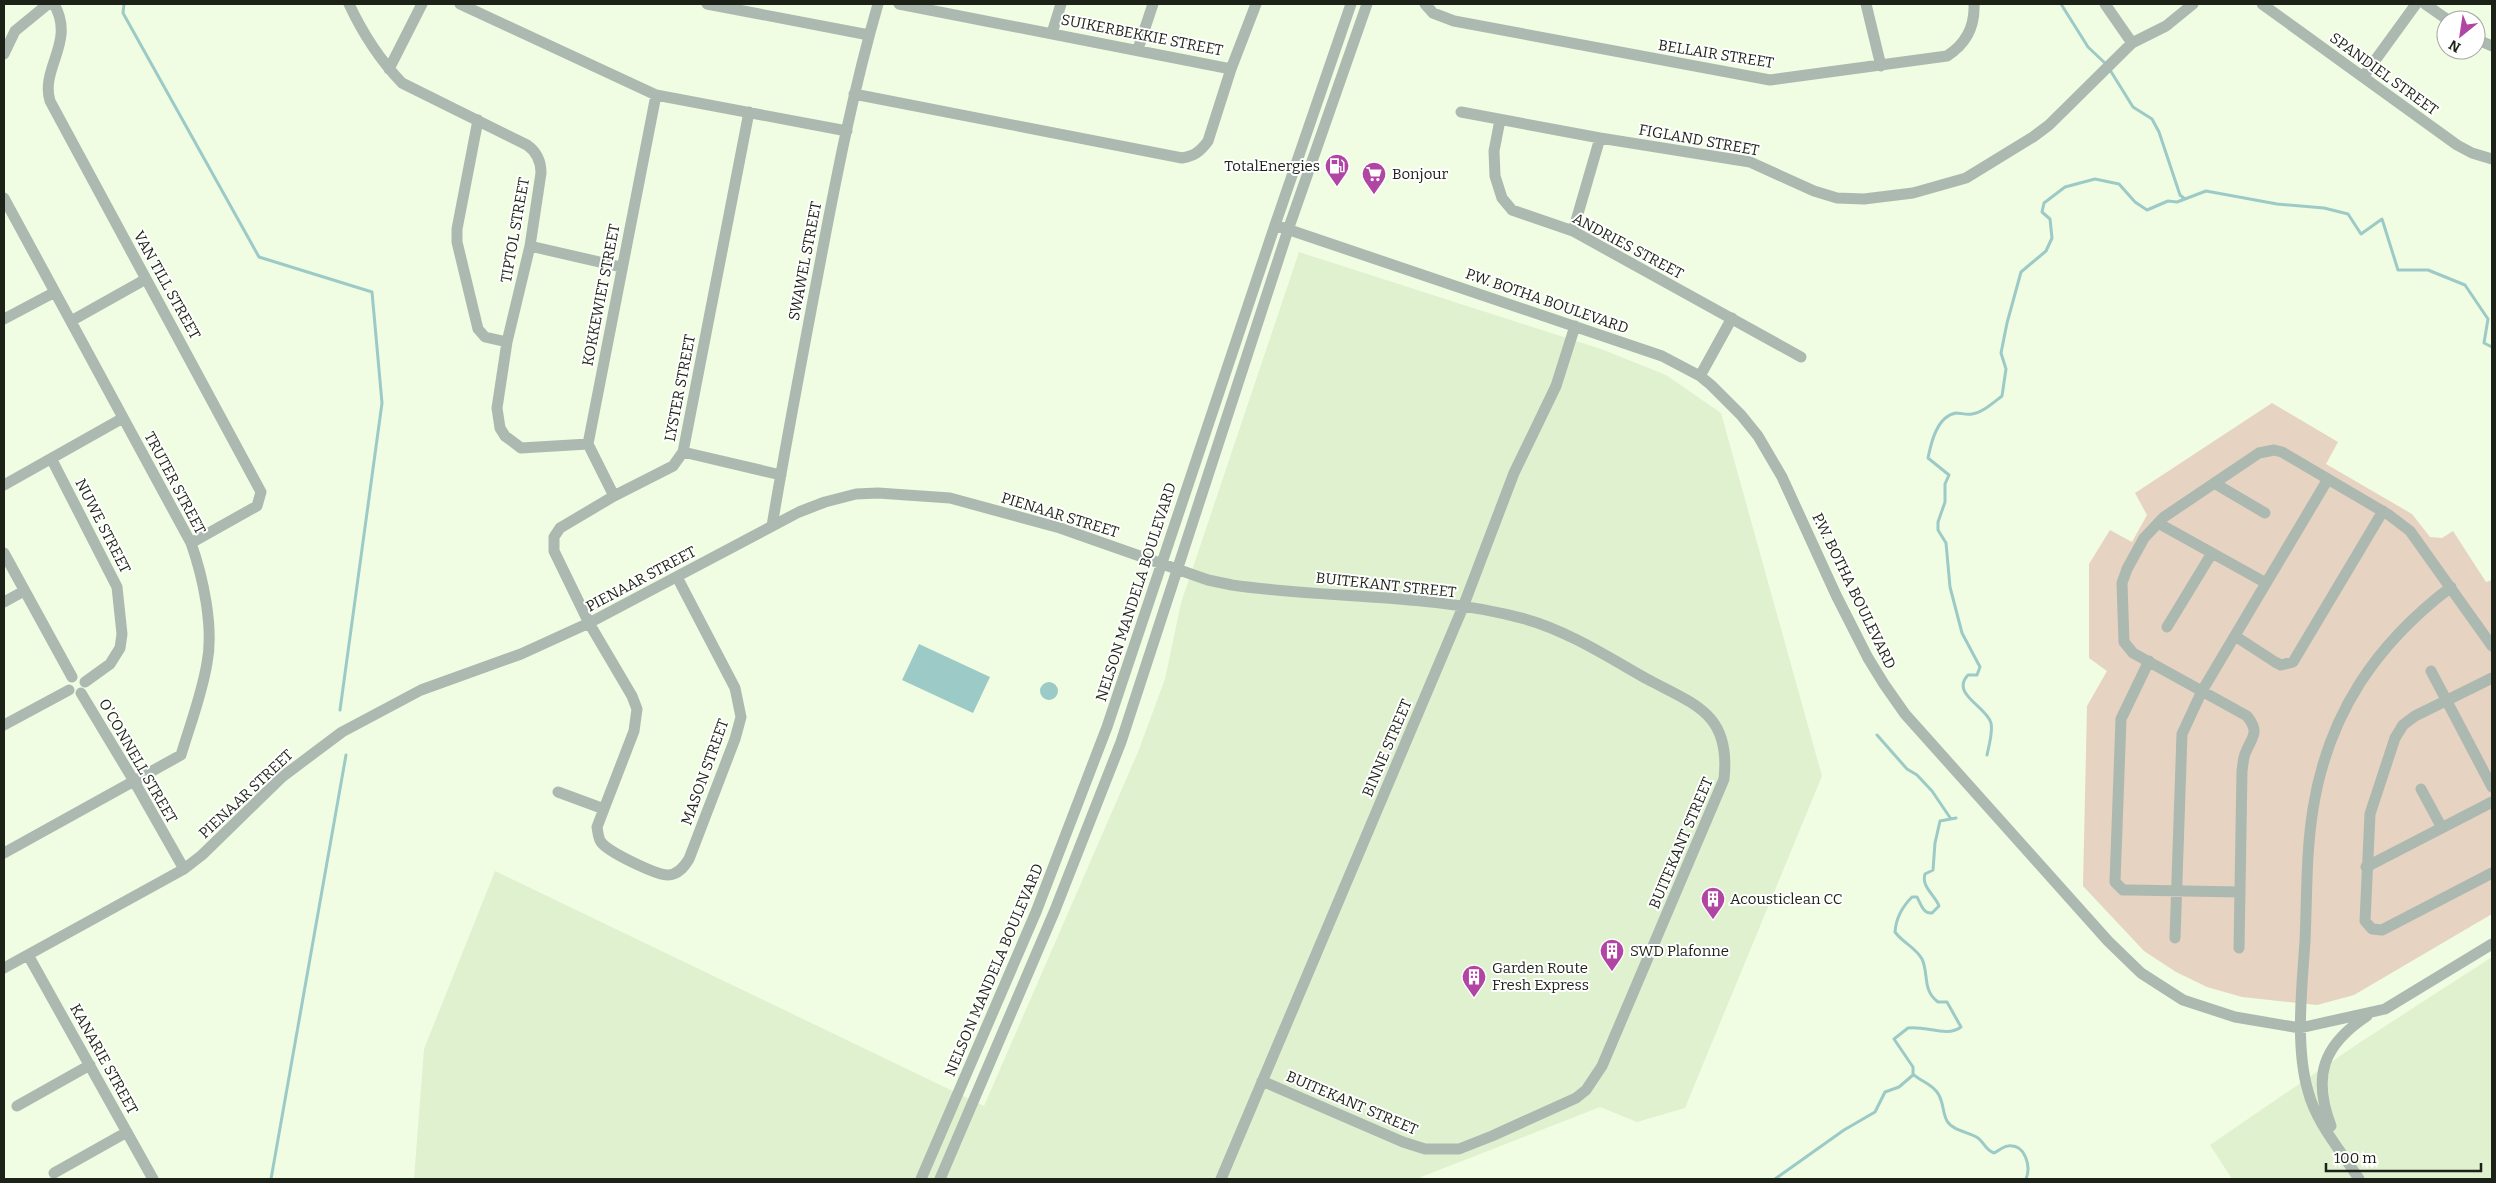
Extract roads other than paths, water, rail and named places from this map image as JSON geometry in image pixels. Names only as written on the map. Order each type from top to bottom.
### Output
[{"type":"street","points":[[4,54],[15,31],[48,4]]},
{"type":"street","name":"VAN TILL STREET","points":[[54,4],[62,20],[62,33],[48,88],[49,98],[261,492],[257,506],[191,543]]},
{"type":"street","name":"TIPTOL STREET","points":[[350,4],[361,28],[389,69],[408,87],[527,145],[535,152],[540,161],[530,246],[507,342],[497,408],[500,428],[508,441],[528,449],[588,444]]},
{"type":"street","points":[[389,69],[422,4]]},
{"type":"street","points":[[460,4],[656,95],[847,131]]},
{"type":"street","points":[[707,4],[869,35]]},
{"type":"street","name":"SWAWEL STREET","points":[[772,526],[780,475],[854,94],[878,4]]},
{"type":"street","name":"SUIKERBEKKIE STREET","points":[[899,4],[1138,49],[1232,69]]},
{"type":"street","points":[[1052,33],[1061,4]]},
{"type":"street","points":[[1138,49],[1153,4]]},
{"type":"street","points":[[854,94],[1182,158],[1191,157],[1201,151],[1208,142],[1256,4]]},
{"type":"street","name":"NELSON MANDELA BOULEVARD","points":[[921,1179],[1036,912],[1110,718],[1274,225],[1351,4]]},
{"type":"street","name":"NELSON MANDELA BOULEVARD","points":[[940,1179],[1086,834],[1143,676],[1176,568],[1288,230],[1366,4]]},
{"type":"street","name":"BELLAIR STREET","points":[[1425,4],[1433,13],[1454,21],[1754,78],[1782,79],[1946,56],[1957,49],[1970,30],[1974,17],[1974,4]]},
{"type":"street","points":[[1866,4],[1881,66]]},
{"type":"street","points":[[2105,4],[2132,43]]},
{"type":"street","name":"FIGLAND STREET","points":[[1461,112],[1600,138],[1750,162],[1814,191],[1837,198],[1864,199],[1913,193],[1966,178],[2033,138],[2049,125],[2132,43],[2166,26],[2193,4]]},
{"type":"street","name":"SPANDIEL STREET","points":[[2262,4],[2456,145],[2472,153],[2492,159]]},
{"type":"street","points":[[2363,77],[2416,4]]},
{"type":"street","points":[[2425,4],[2436,12]]},
{"type":"street","points":[[1325,80],[1338,84]]},
{"type":"street","name":"KOKKEWIET STREET","points":[[588,444],[656,95]]},
{"type":"street","name":"LYSTER STREET","points":[[589,623],[554,550],[553,542],[560,528],[614,496],[673,466],[684,452],[749,112]]},
{"type":"street","points":[[478,120],[456,238],[478,329],[485,337],[507,342]]},
{"type":"street","name":"ANDRIES STREET","points":[[1500,120],[1494,162],[1498,188],[1505,204],[1520,214],[1573,231],[1801,357]]},
{"type":"street","points":[[1573,231],[1600,138]]},
{"type":"street","name":"TRUTER STREET","points":[[4,198],[191,543],[200,572],[209,647],[206,669],[181,755],[4,853]]},
{"type":"street","name":"P.W. BOTHA BOULEVARD","points":[[1274,225],[1662,356],[1700,376],[1741,415],[1770,455],[1836,595],[1884,684],[1905,714],[2108,941],[2140,973],[2183,1000],[2235,1017],[2300,1028],[2385,1009],[2492,944]]},
{"type":"street","points":[[530,246],[621,267]]},
{"type":"street","points":[[72,321],[146,279]]},
{"type":"street","points":[[4,319],[55,292]]},
{"type":"street","points":[[1700,376],[1732,318]]},
{"type":"street","name":"BINNE STREET","points":[[1221,1179],[1463,607],[1514,473],[1556,386],[1575,326]]},
{"type":"street","points":[[1219,392],[1233,397]]},
{"type":"street","points":[[4,485],[52,460],[123,418]]},
{"type":"street","points":[[588,444],[614,496]]},
{"type":"street","points":[[2239,948],[2243,764],[2246,751],[2254,736],[2254,729],[2247,716],[2134,652],[2124,642],[2122,583],[2127,569],[2144,538],[2158,523],[2259,453],[2274,450],[2282,452],[2383,512],[2410,531],[2492,646]]},
{"type":"street","points":[[684,452],[780,475]]},
{"type":"street","name":"NUWE STREET","points":[[52,460],[117,587],[122,634],[120,648],[110,664],[83,688]]},
{"type":"street","points":[[2175,938],[2182,734],[2202,691],[2328,479]]},
{"type":"street","points":[[2214,483],[2265,513]]},
{"type":"street","name":"PIENAAR STREET","points":[[4,968],[184,870],[202,855],[282,776],[342,732],[421,690],[521,654],[589,623],[799,512],[856,494],[878,493],[950,498],[1060,528],[1176,568]]},
{"type":"street","points":[[2235,636],[2274,662],[2281,665],[2293,662],[2383,512]]},
{"type":"street","points":[[2158,523],[2266,583]]},
{"type":"street","points":[[4,553],[72,677]]},
{"type":"street","points":[[2167,627],[2212,553]]},
{"type":"street","name":"BUITEKANT STREET","points":[[1176,568],[1208,580],[1254,588],[1463,607],[1526,619],[1551,628],[1694,704],[1708,715],[1719,729],[1724,742],[1726,761],[1724,779],[1685,876],[1602,1066],[1586,1090],[1564,1105],[1459,1149],[1425,1150],[1262,1081]]},
{"type":"street","name":"MASON STREET","points":[[604,809],[597,827],[601,842],[608,850],[658,873],[668,875],[678,872],[689,859],[735,739],[741,717],[735,688],[677,577]]},
{"type":"street","points":[[2359,1179],[2339,1146],[2323,1125],[2308,1091],[2300,1028],[2313,809],[2322,766],[2337,725],[2356,690],[2376,658],[2399,630],[2451,587]]},
{"type":"street","points":[[4,602],[24,591]]},
{"type":"street","points":[[558,792],[604,809],[634,731],[637,709],[632,696],[589,623]]},
{"type":"street","points":[[2149,661],[2121,719],[2115,882],[2123,890],[2240,892]]},
{"type":"street","points":[[2431,671],[2492,787]]},
{"type":"street","points":[[72,677],[81,677],[83,688],[74,694],[69,690],[68,682],[72,677]]},
{"type":"street","points":[[2492,678],[2408,721],[2395,738],[2370,814],[2366,867],[2365,921],[2368,926],[2377,930],[2492,873]]},
{"type":"street","name":"O'CONNELL STREET","points":[[83,688],[184,870]]},
{"type":"street","points":[[4,725],[69,690]]},
{"type":"street","points":[[2421,789],[2442,828]]},
{"type":"street","points":[[2366,867],[2492,802]]},
{"type":"street","name":"KANARIE STREET","points":[[28,955],[154,1179]]},
{"type":"street","points":[[2339,1146],[2321,1095],[2324,1065],[2341,1036],[2377,1010]]},
{"type":"street","points":[[17,1106],[90,1065]]},
{"type":"street","points":[[54,1173],[127,1132]]},
{"type":"water","points":[[919,644],[990,677],[973,713],[902,680]]},
{"type":"water","points":[[1049,682],[1055,685],[1058,691],[1055,697],[1049,700],[1043,697],[1040,691],[1043,685]]},
{"type":"waterway","points":[[124,4],[123,13],[259,257],[372,292],[382,403],[340,710]]},
{"type":"waterway","points":[[2061,4],[2088,47],[2107,65]]},
{"type":"waterway","points":[[2110,70],[2133,107],[2152,119],[2159,132],[2180,195],[2185,199]]},
{"type":"waterway","points":[[1987,755],[1991,723],[1963,688],[1968,675],[1977,675],[1980,667],[1962,633],[1950,587],[1946,543],[1938,530],[1938,522],[1945,502],[1945,484],[1949,475],[1928,458],[1936,431],[1944,419],[1956,413],[1976,413],[1988,407],[2002,396],[2006,369],[2001,353],[2021,272],[2046,251],[2052,238],[2050,219],[2042,212],[2044,203],[2065,187],[2095,179],[2119,184],[2135,202],[2147,210],[2168,201],[2177,202],[2206,191],[2277,204],[2324,208],[2348,214],[2361,234],[2382,219],[2398,270],[2428,270],[2465,285],[2488,319],[2484,343],[2492,347]]},
{"type":"waterway","points":[[1877,735],[1907,769],[1917,775],[1932,791],[1951,819]]},
{"type":"waterway","points":[[271,1179],[346,755]]},
{"type":"waterway","points":[[1956,818],[1940,821],[1935,843],[1933,870],[1925,874],[1924,879],[1939,906],[1932,913],[1929,913],[1926,912],[1917,897],[1912,897],[1900,913],[1895,932],[1922,959],[1930,992],[1938,1002],[1947,1002],[1961,1027],[1949,1031],[1908,1028],[1894,1039],[1913,1067],[1913,1074],[1937,1092],[1947,1121],[1957,1129],[1978,1138],[1994,1153],[2006,1146],[2014,1146],[2019,1149],[2026,1157],[2028,1168],[2026,1179]]},
{"type":"waterway","points":[[1775,1179],[1844,1130],[1875,1112],[1885,1092],[1899,1087],[1913,1075]]},
{"type":"place","name":"TotalEnergies","points":[[1337,187]]},
{"type":"place","name":"Bonjour","points":[[1374,195]]},
{"type":"place","name":"Acousticlean CC","points":[[1713,920]]},
{"type":"place","name":"SWD Plafonne","points":[[1612,972]]},
{"type":"place","name":"Garden Route Fresh Express","points":[[1474,998]]}]
